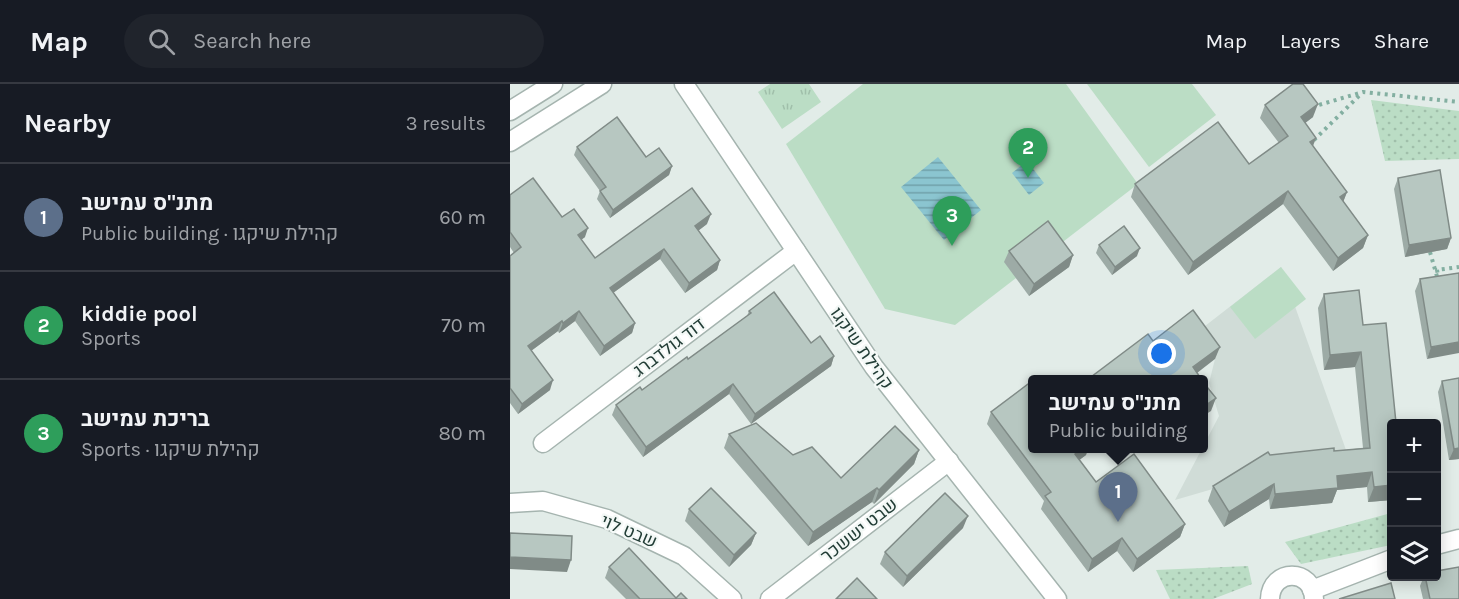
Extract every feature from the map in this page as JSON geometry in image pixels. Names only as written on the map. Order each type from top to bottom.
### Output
[{"type":"street","points":[[510,111],[553,84]]},
{"type":"street","points":[[510,142],[602,84]]},
{"type":"street","name":"קהילת שיקגו","points":[[684,84],[881,377],[1057,599]]},
{"type":"street","name":"דוד גולדברג","points":[[543,443],[796,251]]},
{"type":"street","name":"שבט יששכר","points":[[770,599],[949,461]]},
{"type":"street","name":"שבט לוי","points":[[510,503],[543,501],[607,519],[684,556],[732,599]]},
{"type":"street","points":[[1441,544],[1459,539]]},
{"type":"street","points":[[1270,599],[1274,585],[1283,577],[1300,577],[1310,584],[1313,594],[1387,561]]},
{"type":"path","points":[[1311,103],[1306,108],[1363,92],[1459,102]]},
{"type":"path","points":[[1308,146],[1363,92]]},
{"type":"path","points":[[1430,252],[1439,282],[1437,270],[1459,267]]},
{"type":"shaded area","points":[[1281,267],[1346,450],[1175,500],[1200,453],[1208,453],[1208,437],[1219,416],[1209,383],[1215,359],[1196,333]]},
{"type":"green space","points":[[770,84],[809,84],[821,102],[782,129],[758,92]]},
{"type":"green space","points":[[863,84],[1066,84],[1138,184],[955,325],[885,309],[786,144]]},
{"type":"green space","points":[[1087,84],[1192,84],[1216,115],[1149,167]]},
{"type":"green space","points":[[1371,100],[1459,111],[1459,159],[1385,161]]},
{"type":"green space","points":[[1281,267],[1306,299],[1255,339],[1230,307]]},
{"type":"green space","points":[[1387,514],[1387,546],[1301,564],[1285,542]]},
{"type":"green space","points":[[1248,566],[1252,584],[1213,599],[1170,599],[1156,570]]},
{"type":"water","points":[[938,157],[981,210],[944,240],[901,187]]},
{"type":"water","points":[[1027,161],[1044,183],[1029,195],[1012,173]]},
{"type":"building","points":[[1293,84],[1303,84],[1318,104],[1301,117],[1316,138],[1310,142],[1347,192],[1340,197],[1368,235],[1338,258],[1288,191],[1193,262],[1135,184],[1218,122],[1249,164],[1288,136],[1265,105]]},
{"type":"building","points":[[617,117],[646,157],[659,148],[672,166],[613,210],[600,191],[606,187],[577,147]]},
{"type":"building","points":[[1440,170],[1451,238],[1409,245],[1398,178]]},
{"type":"building","points":[[533,178],[562,217],[574,209],[588,228],[578,235],[595,258],[692,188],[711,214],[695,226],[720,260],[689,283],[664,249],[610,288],[635,323],[604,346],[579,311],[563,323],[562,321],[528,346],[553,380],[522,404],[510,388],[510,256],[521,247],[510,232],[510,195]]},
{"type":"building","points":[[1048,221],[1073,255],[1034,284],[1009,251]]},
{"type":"building","points":[[1124,226],[1140,248],[1115,267],[1099,245]]},
{"type":"building","points":[[1459,273],[1459,342],[1431,347],[1420,279]]},
{"type":"building","points":[[1359,290],[1363,325],[1386,323],[1396,419],[1387,419],[1387,486],[1374,487],[1372,472],[1337,476],[1338,488],[1275,494],[1274,484],[1229,512],[1213,486],[1268,452],[1270,455],[1334,448],[1334,451],[1370,448],[1361,352],[1330,355],[1324,294]]},
{"type":"building","points":[[774,292],[811,343],[820,336],[834,356],[755,414],[733,384],[646,447],[616,405],[640,387],[642,390],[687,357],[688,359],[751,313],[749,311]]},
{"type":"building","points":[[1193,310],[1220,347],[1193,367],[1199,375],[1094,375],[1148,334],[1153,341]]},
{"type":"building","points":[[1459,378],[1459,448],[1454,449],[1442,381]]},
{"type":"building","points":[[1028,384],[1028,453],[1076,453],[1096,482],[1134,454],[1185,524],[1137,559],[1122,538],[1092,559],[1045,496],[1051,492],[991,412]]},
{"type":"building","points":[[1208,388],[1216,398],[1208,404]]},
{"type":"building","points":[[756,423],[793,455],[812,447],[841,478],[895,426],[919,450],[879,490],[877,488],[813,532],[729,434]]},
{"type":"building","points":[[711,488],[756,533],[734,555],[689,509]]},
{"type":"building","points":[[945,493],[968,516],[907,576],[885,552]]},
{"type":"building","points":[[510,533],[572,536],[571,560],[510,557]]},
{"type":"building","points":[[629,548],[676,598],[681,593],[687,599],[640,599],[609,567]]},
{"type":"building","points":[[1459,567],[1459,599],[1430,599],[1426,581],[1441,581],[1441,570]]},
{"type":"building","points":[[857,578],[877,599],[836,599]]},
{"type":"building","points":[[1391,583],[1395,599],[1339,599]]},
{"type":"place","name":"kiddie pool","points":[[1028,178]]},
{"type":"place","name":"בריכת עמישב","points":[[952,246]]},
{"type":"place","name":"מתנ\"ס עמישב","points":[[1118,522]]}]
